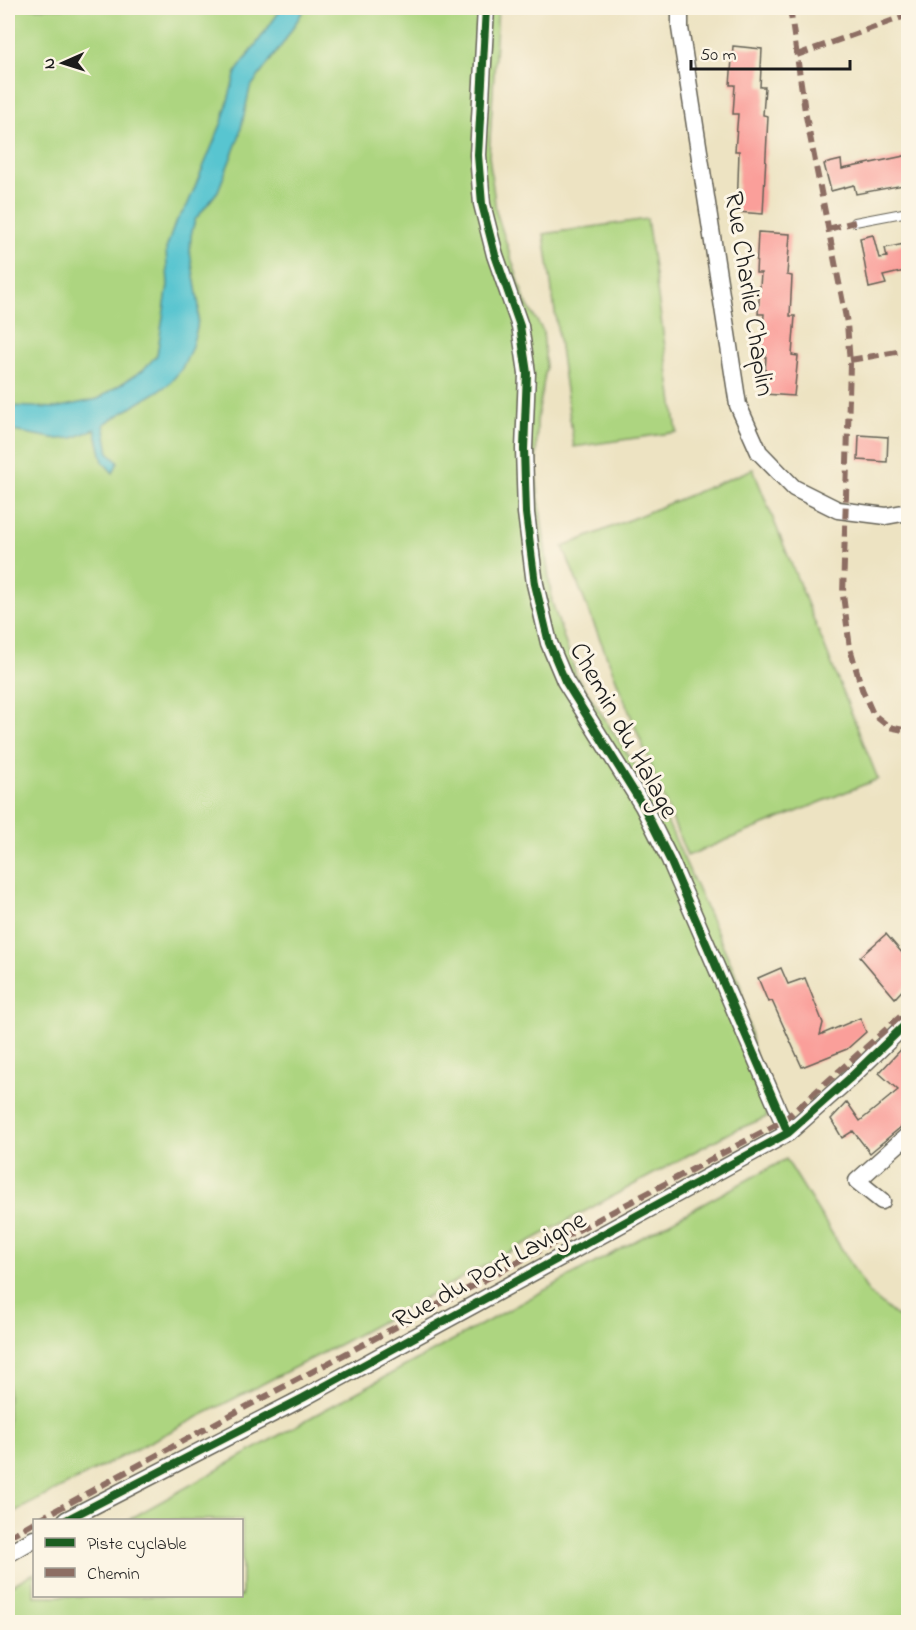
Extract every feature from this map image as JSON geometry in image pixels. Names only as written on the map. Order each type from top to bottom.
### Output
[{"type":"street","name":"Chemin du Halage","points":[[486,8],[478,155],[482,204],[495,255],[520,326],[527,373],[524,449],[525,513],[535,584],[549,643],[565,681],[643,806],[670,860],[788,1133]]},
{"type":"street","name":"Rue Charlie Chaplin","points":[[680,8],[680,28],[738,405],[759,452],[794,488],[838,510],[886,516],[909,512]]},
{"type":"street","name":"Rue du Port Lavigne","points":[[70,1519],[303,1398],[788,1133],[909,1022]]},
{"type":"street","points":[[882,1201],[857,1181],[909,1135]]},
{"type":"street","points":[[8,1554],[33,1540]]},
{"type":"lane","points":[[855,222],[909,212]]},
{"type":"green space","points":[[8,8],[498,8],[489,156],[496,211],[525,301],[543,331],[546,368],[537,421],[536,477],[552,602],[576,675],[658,801],[740,984],[767,1117],[729,1133],[342,1343],[8,1515]]},
{"type":"green space","points":[[647,219],[677,432],[574,447],[544,234]]},
{"type":"green space","points":[[753,469],[878,779],[687,856],[563,547]]},
{"type":"green space","points":[[786,1159],[869,1293],[902,1321],[908,1320],[908,1622],[8,1622],[8,1587],[33,1574],[33,1597],[243,1597],[243,1519],[130,1519],[315,1415]]},
{"type":"water","points":[[282,8],[305,8],[284,42],[250,88],[239,137],[218,191],[195,220],[190,252],[199,306],[197,328],[191,349],[181,370],[168,385],[104,424],[109,453],[118,462],[113,473],[103,462],[95,429],[73,438],[58,439],[8,430],[8,406],[56,408],[98,399],[143,370],[157,355],[168,285],[166,249],[175,223],[187,206],[222,122],[236,72]]},
{"type":"building","points":[[733,46],[762,49],[760,87],[765,87],[763,115],[768,116],[763,214],[737,212],[739,151],[735,151],[738,114],[733,114],[735,85],[730,85]]},
{"type":"building","points":[[909,155],[909,184],[856,194],[854,185],[831,191],[824,164],[841,160],[842,169]]},
{"type":"building","points":[[758,232],[790,234],[787,275],[792,276],[790,316],[795,316],[792,355],[798,356],[794,396],[764,394],[766,354],[761,353],[764,314],[758,314],[761,273],[756,273]]},
{"type":"building","points":[[873,235],[879,258],[887,257],[885,248],[909,243],[909,270],[883,276],[886,284],[869,288],[860,238]]},
{"type":"building","points":[[859,435],[888,437],[887,462],[858,460]]},
{"type":"building","points":[[886,934],[909,961],[909,983],[895,998],[860,957]]},
{"type":"building","points":[[781,968],[788,984],[805,978],[823,1023],[820,1035],[860,1018],[866,1032],[847,1049],[802,1067],[772,1001],[768,1002],[758,978]]},
{"type":"building","points":[[909,1041],[909,1125],[901,1127],[870,1153],[853,1131],[842,1138],[831,1119],[847,1102],[860,1121],[898,1090],[879,1073]]},
{"type":"marked path","points":[[790,8],[805,111],[847,323],[850,364],[843,595],[850,648],[862,689],[873,714],[889,727],[908,731]]},
{"type":"marked path","points":[[797,55],[908,15]]},
{"type":"marked path","points":[[828,229],[855,222]]},
{"type":"marked path","points":[[850,360],[908,350]]},
{"type":"marked path","points":[[40,1519],[783,1121],[901,1016],[908,1007]]},
{"type":"marked path","points":[[8,1537],[33,1523]]},
{"type":"cycle path","points":[[486,8],[478,155],[482,204],[495,255],[520,326],[527,373],[524,449],[526,513],[535,584],[549,643],[565,681],[643,806],[670,860],[788,1133]]},
{"type":"cycle path","points":[[68,1519],[303,1398],[788,1133],[908,1022]]}]
